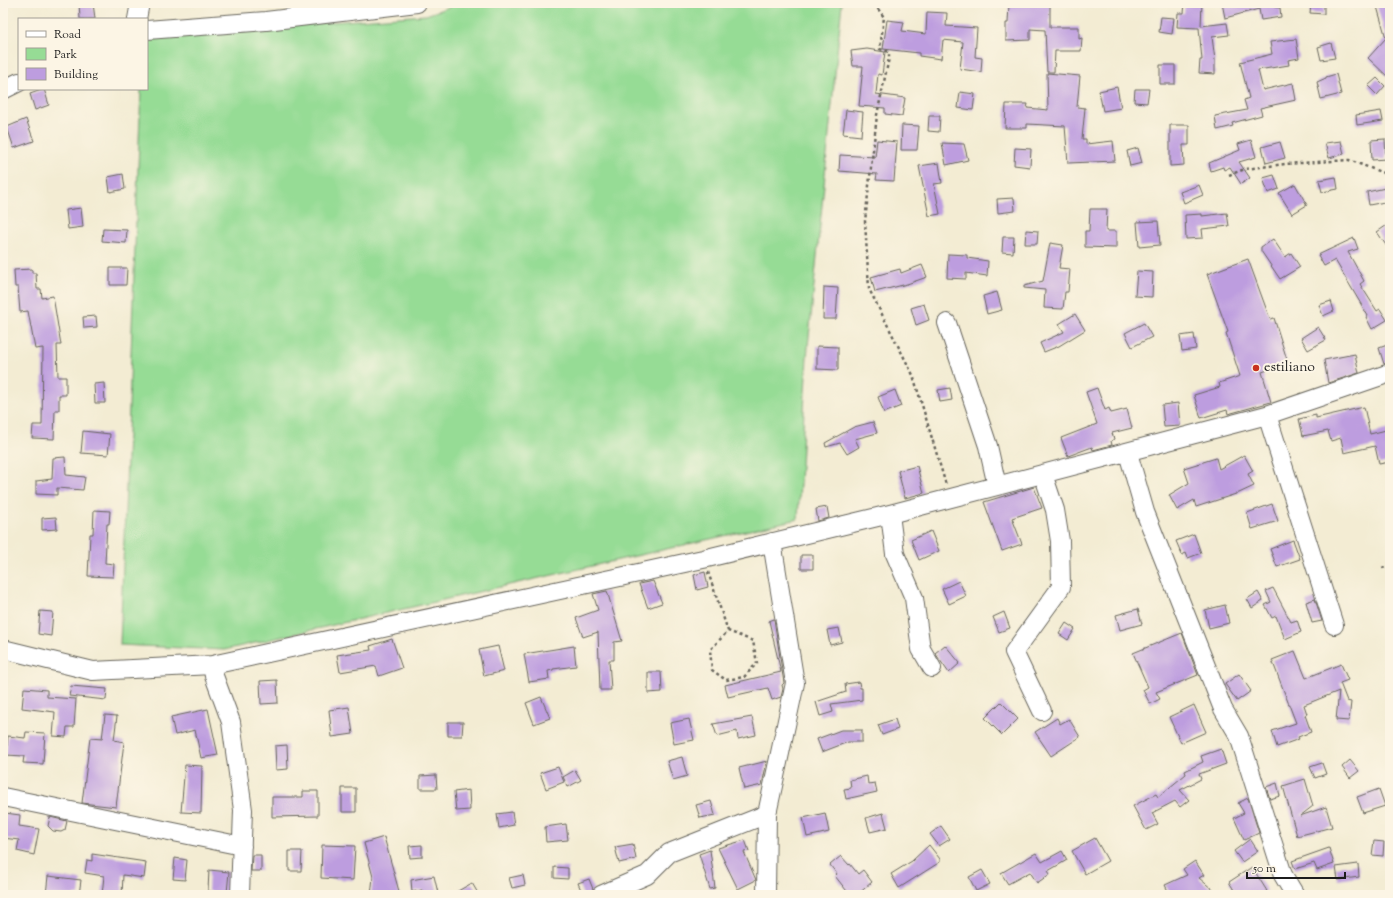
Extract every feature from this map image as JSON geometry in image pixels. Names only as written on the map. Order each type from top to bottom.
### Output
[{"type":"street","points":[[137,18],[140,3]]},
{"type":"street","points":[[148,30],[266,21],[417,3]]},
{"type":"street","points":[[3,90],[18,82]]},
{"type":"street","points":[[947,323],[988,446],[997,486]]},
{"type":"street","points":[[3,649],[93,671],[212,665],[703,558],[890,514],[1128,453],[1267,415],[1390,373]]},
{"type":"street","points":[[1267,415],[1334,625]]},
{"type":"street","points":[[1128,453],[1145,512],[1223,709],[1239,736],[1283,875],[1295,895]]},
{"type":"street","points":[[1042,710],[1014,652],[1061,587],[1060,541],[1055,510],[1043,474]]},
{"type":"street","points":[[890,514],[895,554],[914,598],[921,649],[932,668]]},
{"type":"street","points":[[766,895],[767,814],[795,683],[772,542]]},
{"type":"street","points":[[212,665],[214,676],[231,722],[243,810],[240,895]]},
{"type":"street","points":[[10,798],[242,846]]},
{"type":"street","points":[[601,895],[648,875],[669,853],[767,814]]},
{"type":"path","points":[[879,3],[878,9],[884,17],[880,49],[889,52],[889,58],[877,115],[865,221],[869,289],[913,375],[950,498]]},
{"type":"path","points":[[1229,174],[1245,169],[1285,164],[1349,160],[1386,174],[1390,177]]},
{"type":"path","points":[[703,558],[728,631],[753,641],[757,663],[744,677],[726,680],[712,670],[710,650],[728,631]]},
{"type":"path","points":[[1382,568],[1390,566]]},
{"type":"green space","points":[[460,3],[842,3],[807,357],[798,519],[224,650],[120,645],[141,90],[148,90],[148,39],[156,39],[156,35],[426,15]]},
{"type":"building","points":[[79,3],[93,3],[95,18],[80,18]]},
{"type":"building","points":[[1018,3],[1050,3],[1050,27],[1079,27],[1079,39],[1082,38],[1081,51],[1055,51],[1054,72],[1047,72],[1045,30],[1030,29],[1030,40],[1006,41],[1006,23],[1008,23],[1009,4],[1018,5]]},
{"type":"building","points":[[1185,3],[1202,3],[1201,26],[1227,23],[1229,35],[1212,37],[1215,74],[1199,73],[1200,60],[1202,60],[1199,28],[1177,27],[1178,13],[1184,13]]},
{"type":"building","points":[[1222,3],[1273,3],[1274,7],[1280,8],[1281,17],[1261,20],[1259,9],[1225,18]]},
{"type":"building","points":[[1311,3],[1324,3],[1324,14],[1310,13]]},
{"type":"building","points":[[1376,3],[1390,3],[1390,79],[1368,58],[1386,38]]},
{"type":"building","points":[[927,12],[947,13],[946,26],[977,28],[975,57],[982,58],[981,72],[960,69],[963,42],[943,40],[941,59],[919,56],[919,53],[883,49],[887,20],[904,22],[902,31],[926,34]]},
{"type":"building","points":[[1161,17],[1174,18],[1172,34],[1159,32]]},
{"type":"building","points":[[1296,39],[1299,58],[1288,60],[1289,65],[1258,70],[1263,90],[1293,83],[1296,100],[1260,108],[1262,115],[1232,123],[1233,126],[1217,130],[1215,116],[1247,110],[1244,100],[1249,98],[1240,62],[1272,54],[1270,42]]},
{"type":"building","points":[[1331,43],[1335,58],[1321,60],[1318,47]]},
{"type":"building","points":[[867,49],[885,52],[882,75],[878,74],[876,94],[905,98],[902,116],[885,114],[885,108],[859,106],[863,66],[853,66],[851,51]]},
{"type":"building","points":[[1160,65],[1175,65],[1175,84],[1160,84]]},
{"type":"building","points":[[1047,73],[1080,76],[1077,107],[1085,108],[1082,139],[1086,139],[1086,144],[1113,141],[1115,161],[1068,163],[1065,126],[1027,124],[1027,128],[1005,128],[1006,104],[1028,104],[1027,108],[1048,110]]},
{"type":"building","points":[[1336,74],[1341,94],[1321,99],[1317,82]]},
{"type":"building","points":[[1377,78],[1385,86],[1377,95],[1368,86]]},
{"type":"building","points":[[1117,87],[1121,108],[1103,111],[1099,91]]},
{"type":"building","points":[[1135,89],[1149,89],[1147,103],[1134,102]]},
{"type":"building","points":[[44,90],[49,105],[35,110],[30,94]]},
{"type":"building","points":[[960,92],[975,94],[973,110],[958,108]]},
{"type":"building","points":[[846,110],[863,112],[861,136],[843,134]]},
{"type":"building","points":[[1381,111],[1383,121],[1357,125],[1356,115]]},
{"type":"building","points":[[929,116],[940,116],[939,132],[928,131]]},
{"type":"building","points":[[26,119],[34,141],[14,148],[7,127]]},
{"type":"building","points":[[902,125],[919,126],[917,150],[901,150]]},
{"type":"building","points":[[1170,125],[1189,125],[1189,145],[1183,145],[1184,165],[1170,166]]},
{"type":"building","points":[[1385,139],[1386,159],[1372,160],[1371,140]]},
{"type":"building","points":[[877,140],[897,142],[894,181],[876,180],[877,174],[839,171],[840,155],[875,157]]},
{"type":"building","points":[[1251,140],[1256,157],[1239,162],[1250,178],[1241,184],[1230,167],[1224,170],[1223,167],[1211,171],[1209,163],[1240,150],[1238,144]]},
{"type":"building","points":[[1341,141],[1344,154],[1329,158],[1325,143]]},
{"type":"building","points":[[1280,142],[1285,158],[1266,163],[1262,147]]},
{"type":"building","points":[[942,143],[964,144],[968,160],[946,165]]},
{"type":"building","points":[[1015,148],[1031,149],[1030,167],[1014,165]]},
{"type":"building","points":[[1138,148],[1142,163],[1130,166],[1127,151]]},
{"type":"building","points":[[939,163],[942,183],[934,184],[940,214],[929,216],[919,166]]},
{"type":"building","points":[[123,174],[125,189],[110,192],[108,177]]},
{"type":"building","points":[[1274,175],[1279,189],[1268,193],[1263,178]]},
{"type":"building","points":[[1336,177],[1338,189],[1322,192],[1319,180]]},
{"type":"building","points":[[1295,184],[1307,205],[1292,214],[1279,193]]},
{"type":"building","points":[[1199,185],[1203,195],[1184,203],[1180,192]]},
{"type":"building","points":[[1390,187],[1390,201],[1369,205],[1367,192]]},
{"type":"building","points":[[1014,198],[1015,211],[998,213],[997,199]]},
{"type":"building","points":[[81,208],[83,227],[68,229],[66,210]]},
{"type":"building","points":[[1090,209],[1107,209],[1106,231],[1116,231],[1116,248],[1085,247],[1085,231],[1089,231]]},
{"type":"building","points":[[1227,213],[1229,226],[1202,229],[1203,238],[1186,239],[1185,215],[1202,214],[1202,216]]},
{"type":"building","points":[[1158,221],[1160,245],[1139,247],[1137,222]]},
{"type":"building","points":[[1390,223],[1390,251],[1377,232]]},
{"type":"building","points":[[103,229],[127,230],[126,243],[102,241]]},
{"type":"building","points":[[1026,230],[1038,231],[1037,244],[1025,244]]},
{"type":"building","points":[[1003,237],[1014,237],[1013,253],[1002,252]]},
{"type":"building","points":[[1354,238],[1358,249],[1348,252],[1364,281],[1360,284],[1377,311],[1380,309],[1387,320],[1372,329],[1366,317],[1368,316],[1335,260],[1324,266],[1318,255]]},
{"type":"building","points":[[1273,239],[1285,257],[1291,253],[1300,267],[1280,279],[1261,251],[1261,247]]},
{"type":"building","points":[[1050,243],[1063,245],[1059,268],[1070,269],[1068,292],[1065,292],[1063,309],[1044,308],[1045,290],[1024,288],[1024,286],[1043,281]]},
{"type":"building","points":[[948,254],[967,255],[967,258],[988,261],[987,276],[966,273],[966,279],[947,278]]},
{"type":"building","points":[[1248,259],[1270,319],[1274,318],[1288,363],[1262,372],[1271,402],[1228,414],[1227,410],[1201,418],[1194,395],[1220,387],[1219,383],[1240,376],[1226,333],[1228,332],[1207,274]]},
{"type":"building","points":[[922,265],[927,277],[875,292],[871,277],[900,269],[901,273]]},
{"type":"building","points":[[110,268],[127,268],[126,285],[110,285]]},
{"type":"building","points":[[32,269],[32,273],[36,273],[37,289],[41,289],[42,298],[53,296],[61,345],[57,345],[58,377],[66,377],[66,395],[59,395],[59,410],[55,410],[54,439],[32,438],[33,425],[42,425],[43,348],[35,349],[28,311],[20,312],[18,287],[15,287],[14,270]]},
{"type":"building","points":[[1137,271],[1153,272],[1152,297],[1135,296]]},
{"type":"building","points":[[824,287],[838,288],[836,319],[823,319]]},
{"type":"building","points":[[997,292],[1002,310],[987,314],[983,296]]},
{"type":"building","points":[[1331,301],[1334,311],[1323,316],[1319,305]]},
{"type":"building","points":[[924,304],[929,320],[916,325],[911,308]]},
{"type":"building","points":[[1075,314],[1085,330],[1059,346],[1044,352],[1040,343],[1064,332],[1059,324]]},
{"type":"building","points":[[96,316],[97,327],[84,328],[83,317]]},
{"type":"building","points":[[1144,323],[1152,337],[1132,347],[1125,333]]},
{"type":"building","points":[[1318,327],[1326,340],[1308,350],[1301,338]]},
{"type":"building","points":[[1194,334],[1196,349],[1182,351],[1180,336]]},
{"type":"building","points":[[1390,344],[1390,363],[1384,364],[1379,348]]},
{"type":"building","points":[[817,346],[838,347],[838,370],[817,369]]},
{"type":"building","points":[[1355,354],[1359,373],[1328,383],[1324,360]]},
{"type":"building","points":[[104,383],[105,403],[95,403],[94,384]]},
{"type":"building","points":[[950,388],[952,400],[940,402],[938,390]]},
{"type":"building","points":[[1097,388],[1105,410],[1109,408],[1111,413],[1127,409],[1132,428],[1112,433],[1114,439],[1111,441],[1112,445],[1093,450],[1092,447],[1068,456],[1061,438],[1097,424],[1086,392]]},
{"type":"building","points":[[895,390],[901,406],[884,413],[878,397]]},
{"type":"building","points":[[1178,403],[1180,426],[1164,427],[1162,405]]},
{"type":"building","points":[[1364,407],[1370,434],[1390,429],[1390,462],[1379,464],[1375,446],[1344,453],[1341,438],[1331,441],[1328,431],[1303,436],[1299,419],[1316,415],[1316,418]]},
{"type":"building","points":[[873,422],[877,433],[855,439],[859,447],[847,454],[840,443],[826,447],[825,443],[854,427]]},
{"type":"building","points":[[83,431],[110,434],[108,455],[81,453]]},
{"type":"building","points":[[1244,455],[1253,471],[1248,474],[1254,486],[1239,493],[1196,507],[1194,500],[1177,510],[1169,495],[1189,483],[1184,468],[1216,458],[1219,469]]},
{"type":"building","points":[[65,457],[66,475],[85,477],[83,490],[57,488],[57,495],[36,494],[36,481],[52,479],[53,458]]},
{"type":"building","points":[[917,466],[924,493],[905,498],[898,471]]},
{"type":"building","points":[[1034,487],[1042,508],[1012,518],[1022,544],[1002,551],[984,502]]},
{"type":"building","points":[[1272,504],[1278,521],[1252,529],[1247,513]]},
{"type":"building","points":[[827,507],[829,518],[818,521],[816,509]]},
{"type":"building","points":[[94,510],[110,511],[109,524],[107,524],[105,563],[114,564],[113,577],[88,576],[90,534],[93,534]]},
{"type":"building","points":[[56,517],[57,529],[42,530],[42,518]]},
{"type":"building","points":[[931,531],[939,551],[919,560],[911,540]]},
{"type":"building","points":[[1194,534],[1201,553],[1188,558],[1186,553],[1182,555],[1176,541]]},
{"type":"building","points":[[1293,540],[1300,559],[1277,567],[1270,549]]},
{"type":"building","points":[[801,555],[813,555],[813,569],[801,569]]},
{"type":"building","points":[[705,572],[708,587],[697,590],[694,575]]},
{"type":"building","points":[[653,581],[662,603],[648,608],[639,584]]},
{"type":"building","points":[[959,581],[966,596],[949,604],[942,589]]},
{"type":"building","points":[[1273,588],[1291,622],[1297,620],[1301,632],[1285,639],[1276,616],[1272,618],[1265,605],[1271,602],[1266,591]]},
{"type":"building","points":[[607,591],[622,641],[614,642],[614,660],[609,660],[611,690],[600,690],[598,632],[583,637],[576,618],[598,610],[593,594]]},
{"type":"building","points":[[1258,592],[1263,601],[1252,608],[1247,599]]},
{"type":"building","points":[[1315,599],[1322,621],[1312,623],[1306,602]]},
{"type":"building","points":[[1225,605],[1229,623],[1209,628],[1205,610]]},
{"type":"building","points":[[1138,609],[1142,624],[1120,630],[1116,615]]},
{"type":"building","points":[[40,611],[53,612],[51,636],[38,634]]},
{"type":"building","points":[[1004,612],[1010,628],[999,632],[993,617]]},
{"type":"building","points":[[774,619],[784,683],[782,685],[783,689],[781,697],[772,700],[768,688],[728,697],[725,685],[781,672],[769,621]]},
{"type":"building","points":[[1066,623],[1075,629],[1068,640],[1059,634]]},
{"type":"building","points":[[839,628],[842,642],[830,645],[827,630]]},
{"type":"building","points":[[1182,633],[1198,675],[1156,692],[1160,699],[1150,704],[1143,690],[1148,687],[1133,653]]},
{"type":"building","points":[[392,639],[402,668],[379,676],[376,666],[340,672],[337,655],[371,650],[370,646]]},
{"type":"building","points":[[945,645],[960,663],[949,673],[935,653]]},
{"type":"building","points":[[498,646],[504,671],[484,676],[479,650]]},
{"type":"building","points":[[574,646],[576,666],[553,669],[548,671],[549,679],[529,682],[524,654]]},
{"type":"building","points":[[1295,651],[1306,678],[1341,664],[1348,680],[1340,683],[1347,701],[1351,702],[1349,721],[1336,720],[1339,691],[1304,705],[1307,714],[1305,715],[1311,732],[1298,737],[1299,739],[1277,747],[1272,731],[1296,723],[1272,660]]},
{"type":"building","points":[[648,672],[661,672],[662,692],[648,693]]},
{"type":"building","points":[[1239,674],[1251,691],[1237,701],[1225,684]]},
{"type":"building","points":[[277,680],[278,703],[261,704],[260,681]]},
{"type":"building","points":[[859,682],[860,688],[862,688],[862,700],[831,704],[833,712],[820,716],[816,702],[846,692],[845,684]]},
{"type":"building","points":[[71,686],[107,689],[106,700],[69,696]]},
{"type":"building","points":[[24,688],[47,690],[47,697],[76,699],[74,727],[67,727],[66,737],[53,736],[55,712],[22,708]]},
{"type":"building","points":[[541,697],[550,718],[534,724],[526,703]]},
{"type":"building","points":[[1001,702],[1018,719],[1002,735],[985,718]]},
{"type":"building","points":[[1194,705],[1206,732],[1181,743],[1169,717]]},
{"type":"building","points":[[349,707],[353,734],[332,737],[329,710]]},
{"type":"building","points":[[208,709],[218,755],[201,758],[195,730],[175,735],[171,717]]},
{"type":"building","points":[[105,715],[117,716],[114,740],[124,742],[116,807],[82,803],[90,738],[102,739]]},
{"type":"building","points":[[752,717],[756,735],[738,739],[737,731],[717,736],[713,724]]},
{"type":"building","points":[[1057,718],[1060,724],[1069,719],[1080,737],[1051,756],[1035,732]]},
{"type":"building","points":[[689,719],[694,740],[674,744],[670,723]]},
{"type":"building","points":[[895,719],[898,729],[882,735],[878,725]]},
{"type":"building","points":[[448,722],[463,722],[462,736],[448,736]]},
{"type":"building","points":[[841,730],[862,730],[862,742],[848,742],[822,752],[817,739]]},
{"type":"building","points":[[26,732],[45,733],[43,764],[23,763],[24,756],[6,755],[8,736],[25,738]]},
{"type":"building","points":[[287,745],[288,769],[276,770],[275,746]]},
{"type":"building","points":[[1221,749],[1226,764],[1199,774],[1201,779],[1180,790],[1189,800],[1180,807],[1175,801],[1152,813],[1158,824],[1146,830],[1133,806],[1156,794],[1158,797],[1186,774],[1185,771],[1203,762],[1201,756]]},
{"type":"building","points":[[682,757],[687,776],[673,780],[667,761]]},
{"type":"building","points":[[1350,760],[1359,771],[1350,778],[1342,767]]},
{"type":"building","points":[[767,761],[762,785],[744,789],[739,768]]},
{"type":"building","points":[[1322,763],[1326,774],[1315,778],[1310,767]]},
{"type":"building","points":[[185,765],[202,766],[201,813],[181,812]]},
{"type":"building","points":[[558,767],[564,782],[546,789],[540,773]]},
{"type":"building","points":[[575,770],[581,780],[568,787],[563,777]]},
{"type":"building","points":[[436,775],[437,789],[420,789],[420,776]]},
{"type":"building","points":[[867,776],[868,784],[875,783],[877,792],[846,799],[844,789],[851,788],[850,780]]},
{"type":"building","points":[[1305,779],[1313,806],[1300,816],[1326,807],[1332,827],[1297,836],[1283,786]]},
{"type":"building","points":[[1277,783],[1280,796],[1270,799],[1266,787]]},
{"type":"building","points":[[342,788],[356,788],[356,812],[342,812]]},
{"type":"building","points":[[1379,789],[1385,806],[1363,813],[1357,797]]},
{"type":"building","points":[[469,790],[470,810],[456,811],[454,792]]},
{"type":"building","points":[[303,791],[318,791],[318,816],[272,817],[272,797],[303,797]]},
{"type":"building","points":[[1248,798],[1259,833],[1244,840],[1234,818],[1244,813],[1238,803]]},
{"type":"building","points":[[711,801],[715,815],[700,818],[696,805]]},
{"type":"building","points":[[512,812],[514,825],[499,828],[497,814]]},
{"type":"building","points":[[5,813],[20,815],[19,826],[39,829],[34,855],[17,851],[19,840],[3,838]]},
{"type":"building","points":[[825,813],[829,832],[807,837],[803,818]]},
{"type":"building","points":[[883,813],[887,828],[870,832],[866,818]]},
{"type":"building","points":[[50,817],[67,821],[65,830],[61,832],[53,831],[48,826]]},
{"type":"building","points":[[566,824],[568,840],[546,842],[545,827]]},
{"type":"building","points":[[941,826],[950,839],[939,846],[930,834]]},
{"type":"building","points":[[384,837],[400,895],[371,895],[373,877],[364,843]]},
{"type":"building","points":[[1095,838],[1108,861],[1085,874],[1072,851]]},
{"type":"building","points":[[1250,839],[1258,851],[1242,862],[1234,851]]},
{"type":"building","points":[[745,840],[749,851],[744,852],[756,880],[738,889],[718,848]]},
{"type":"building","points":[[1374,841],[1384,842],[1383,856],[1372,855]]},
{"type":"building","points":[[633,844],[636,859],[619,863],[615,847]]},
{"type":"building","points":[[322,845],[355,846],[353,880],[321,878]]},
{"type":"building","points":[[422,845],[422,857],[410,858],[409,846]]},
{"type":"building","points":[[929,845],[940,859],[940,862],[899,888],[891,874],[912,861]]},
{"type":"building","points":[[1329,848],[1334,864],[1317,870],[1314,863],[1295,869],[1292,861]]},
{"type":"building","points":[[710,850],[715,888],[710,889],[699,854]]},
{"type":"building","points":[[289,851],[302,851],[301,871],[289,871]]},
{"type":"building","points":[[1062,851],[1067,860],[1048,871],[1050,874],[1037,883],[1030,872],[1008,884],[1001,873],[1036,853],[1042,862]]},
{"type":"building","points":[[92,854],[146,862],[144,878],[123,875],[122,895],[102,895],[104,876],[85,873],[87,860],[92,861]]},
{"type":"building","points":[[252,855],[261,855],[261,871],[251,871]]},
{"type":"building","points":[[841,856],[858,874],[863,870],[872,882],[857,895],[850,895],[835,876],[837,874],[830,865]]},
{"type":"building","points":[[175,858],[187,860],[185,880],[173,879]]},
{"type":"building","points":[[1195,861],[1204,875],[1199,878],[1219,895],[1170,895],[1165,885],[1187,875],[1183,869]]},
{"type":"building","points":[[1358,864],[1359,877],[1338,880],[1336,867]]},
{"type":"building","points":[[554,867],[568,868],[568,879],[554,878]]},
{"type":"building","points":[[1252,867],[1267,891],[1261,895],[1237,895],[1229,882]]},
{"type":"building","points":[[209,870],[229,872],[227,893],[208,891]]},
{"type":"building","points":[[982,870],[990,884],[976,891],[969,877]]},
{"type":"building","points":[[523,875],[525,885],[512,888],[509,878]]},
{"type":"building","points":[[48,876],[81,880],[79,895],[46,895]]},
{"type":"building","points":[[434,876],[438,893],[423,895],[422,890],[412,892],[411,880]]},
{"type":"building","points":[[589,879],[593,889],[591,894],[583,895],[578,883]]},
{"type":"building","points":[[472,883],[479,895],[451,895]]},
{"type":"place","name":"estiliano","points":[[1256,368]]}]
